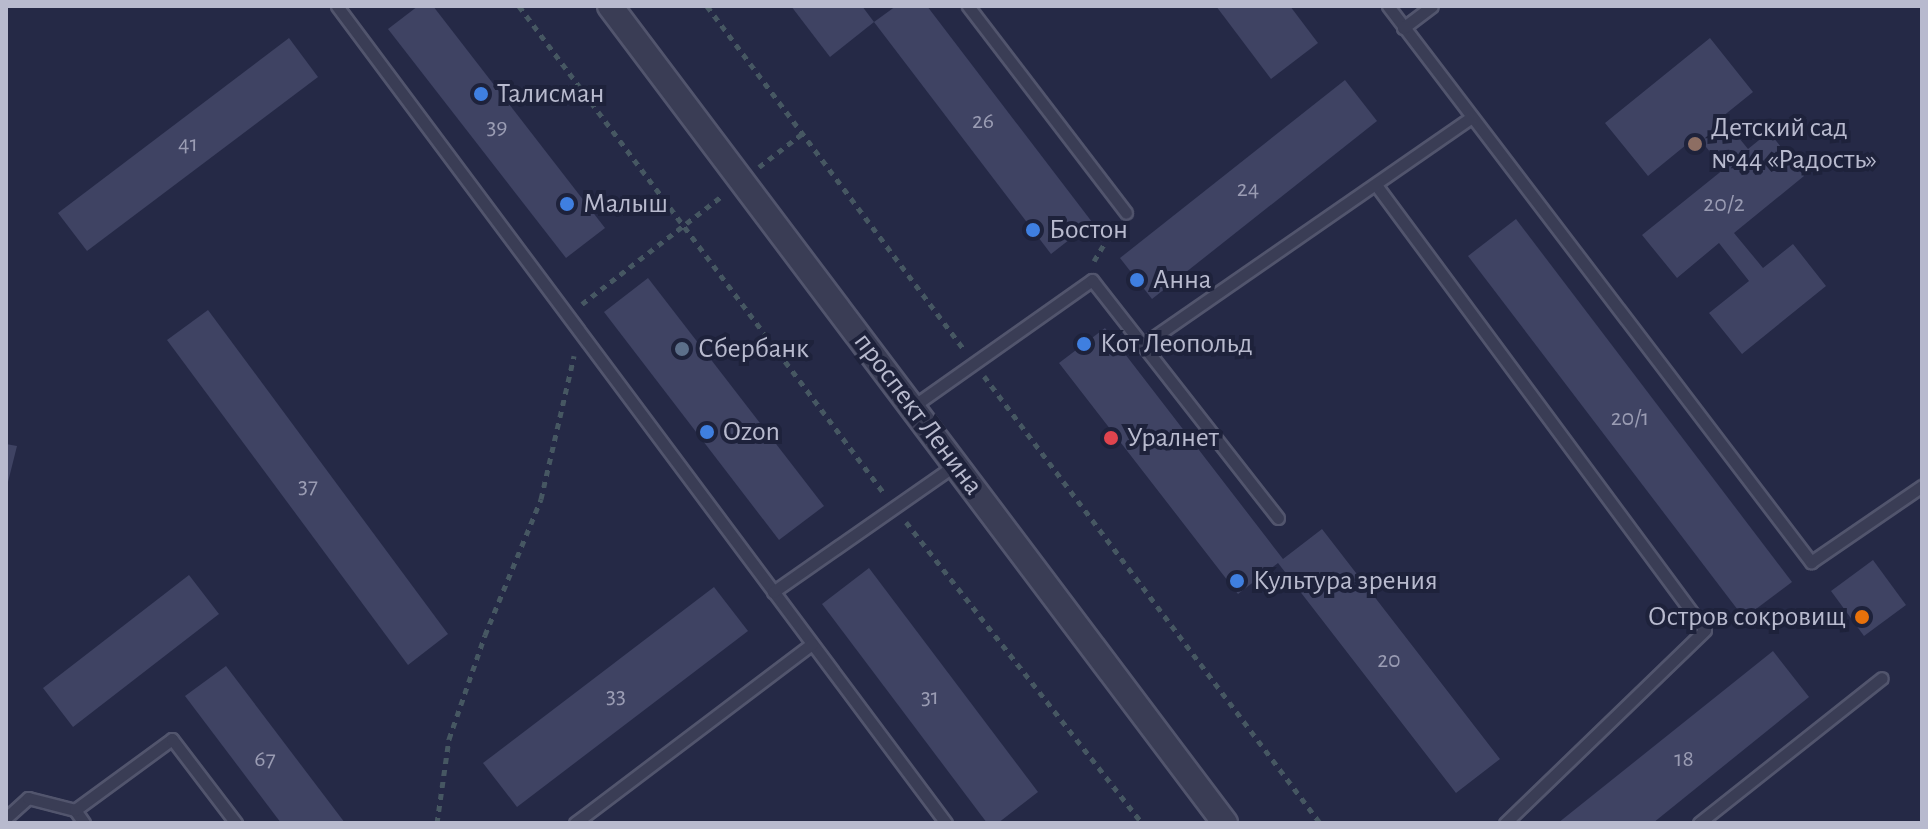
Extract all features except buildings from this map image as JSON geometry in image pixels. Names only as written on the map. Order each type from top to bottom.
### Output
[{"type":"street","name":"проспект Ленина","points":[[610,6],[1225,823]]},
{"type":"lane","points":[[337,6],[946,823]]},
{"type":"lane","points":[[968,6],[1126,213]]},
{"type":"lane","points":[[1388,6],[1469,119],[1811,562],[1922,486]]},
{"type":"lane","points":[[1403,28],[1432,6]]},
{"type":"lane","points":[[1144,344],[1469,119]]},
{"type":"lane","points":[[1376,185],[1705,630],[1505,823]]},
{"type":"lane","points":[[912,407],[1092,280],[1278,518]]},
{"type":"lane","points":[[773,592],[956,464]]},
{"type":"lane","points":[[575,823],[812,644]]},
{"type":"lane","points":[[1699,823],[1882,678]]},
{"type":"lane","points":[[75,810],[172,739],[236,823]]},
{"type":"lane","points":[[6,818],[28,798],[75,810],[84,823]]},
{"type":"path","points":[[519,6],[895,508],[1142,823]]},
{"type":"path","points":[[707,6],[1320,823]]},
{"type":"path","points":[[568,315],[803,133]]},
{"type":"path","points":[[1092,280],[1094,252],[1126,213]]},
{"type":"path","points":[[437,823],[449,739],[485,635],[541,499],[580,332]]},
{"type":"place","name":"Талисман","points":[[481,94]]},
{"type":"place","name":"Детский сад №44 «Радость»","points":[[1695,144]]},
{"type":"place","name":"Малыш","points":[[567,204]]},
{"type":"place","name":"Бостон","points":[[1033,230]]},
{"type":"place","name":"Анна","points":[[1137,280]]},
{"type":"place","name":"Кот Леопольд","points":[[1084,344]]},
{"type":"place","name":"Сбербанк","points":[[682,349]]},
{"type":"place","name":"Ozon","points":[[707,432]]},
{"type":"place","name":"Уралнет","points":[[1111,438]]},
{"type":"place","name":"Культура зрения","points":[[1237,581]]},
{"type":"place","name":"Остров сокровищ","points":[[1862,617]]}]
